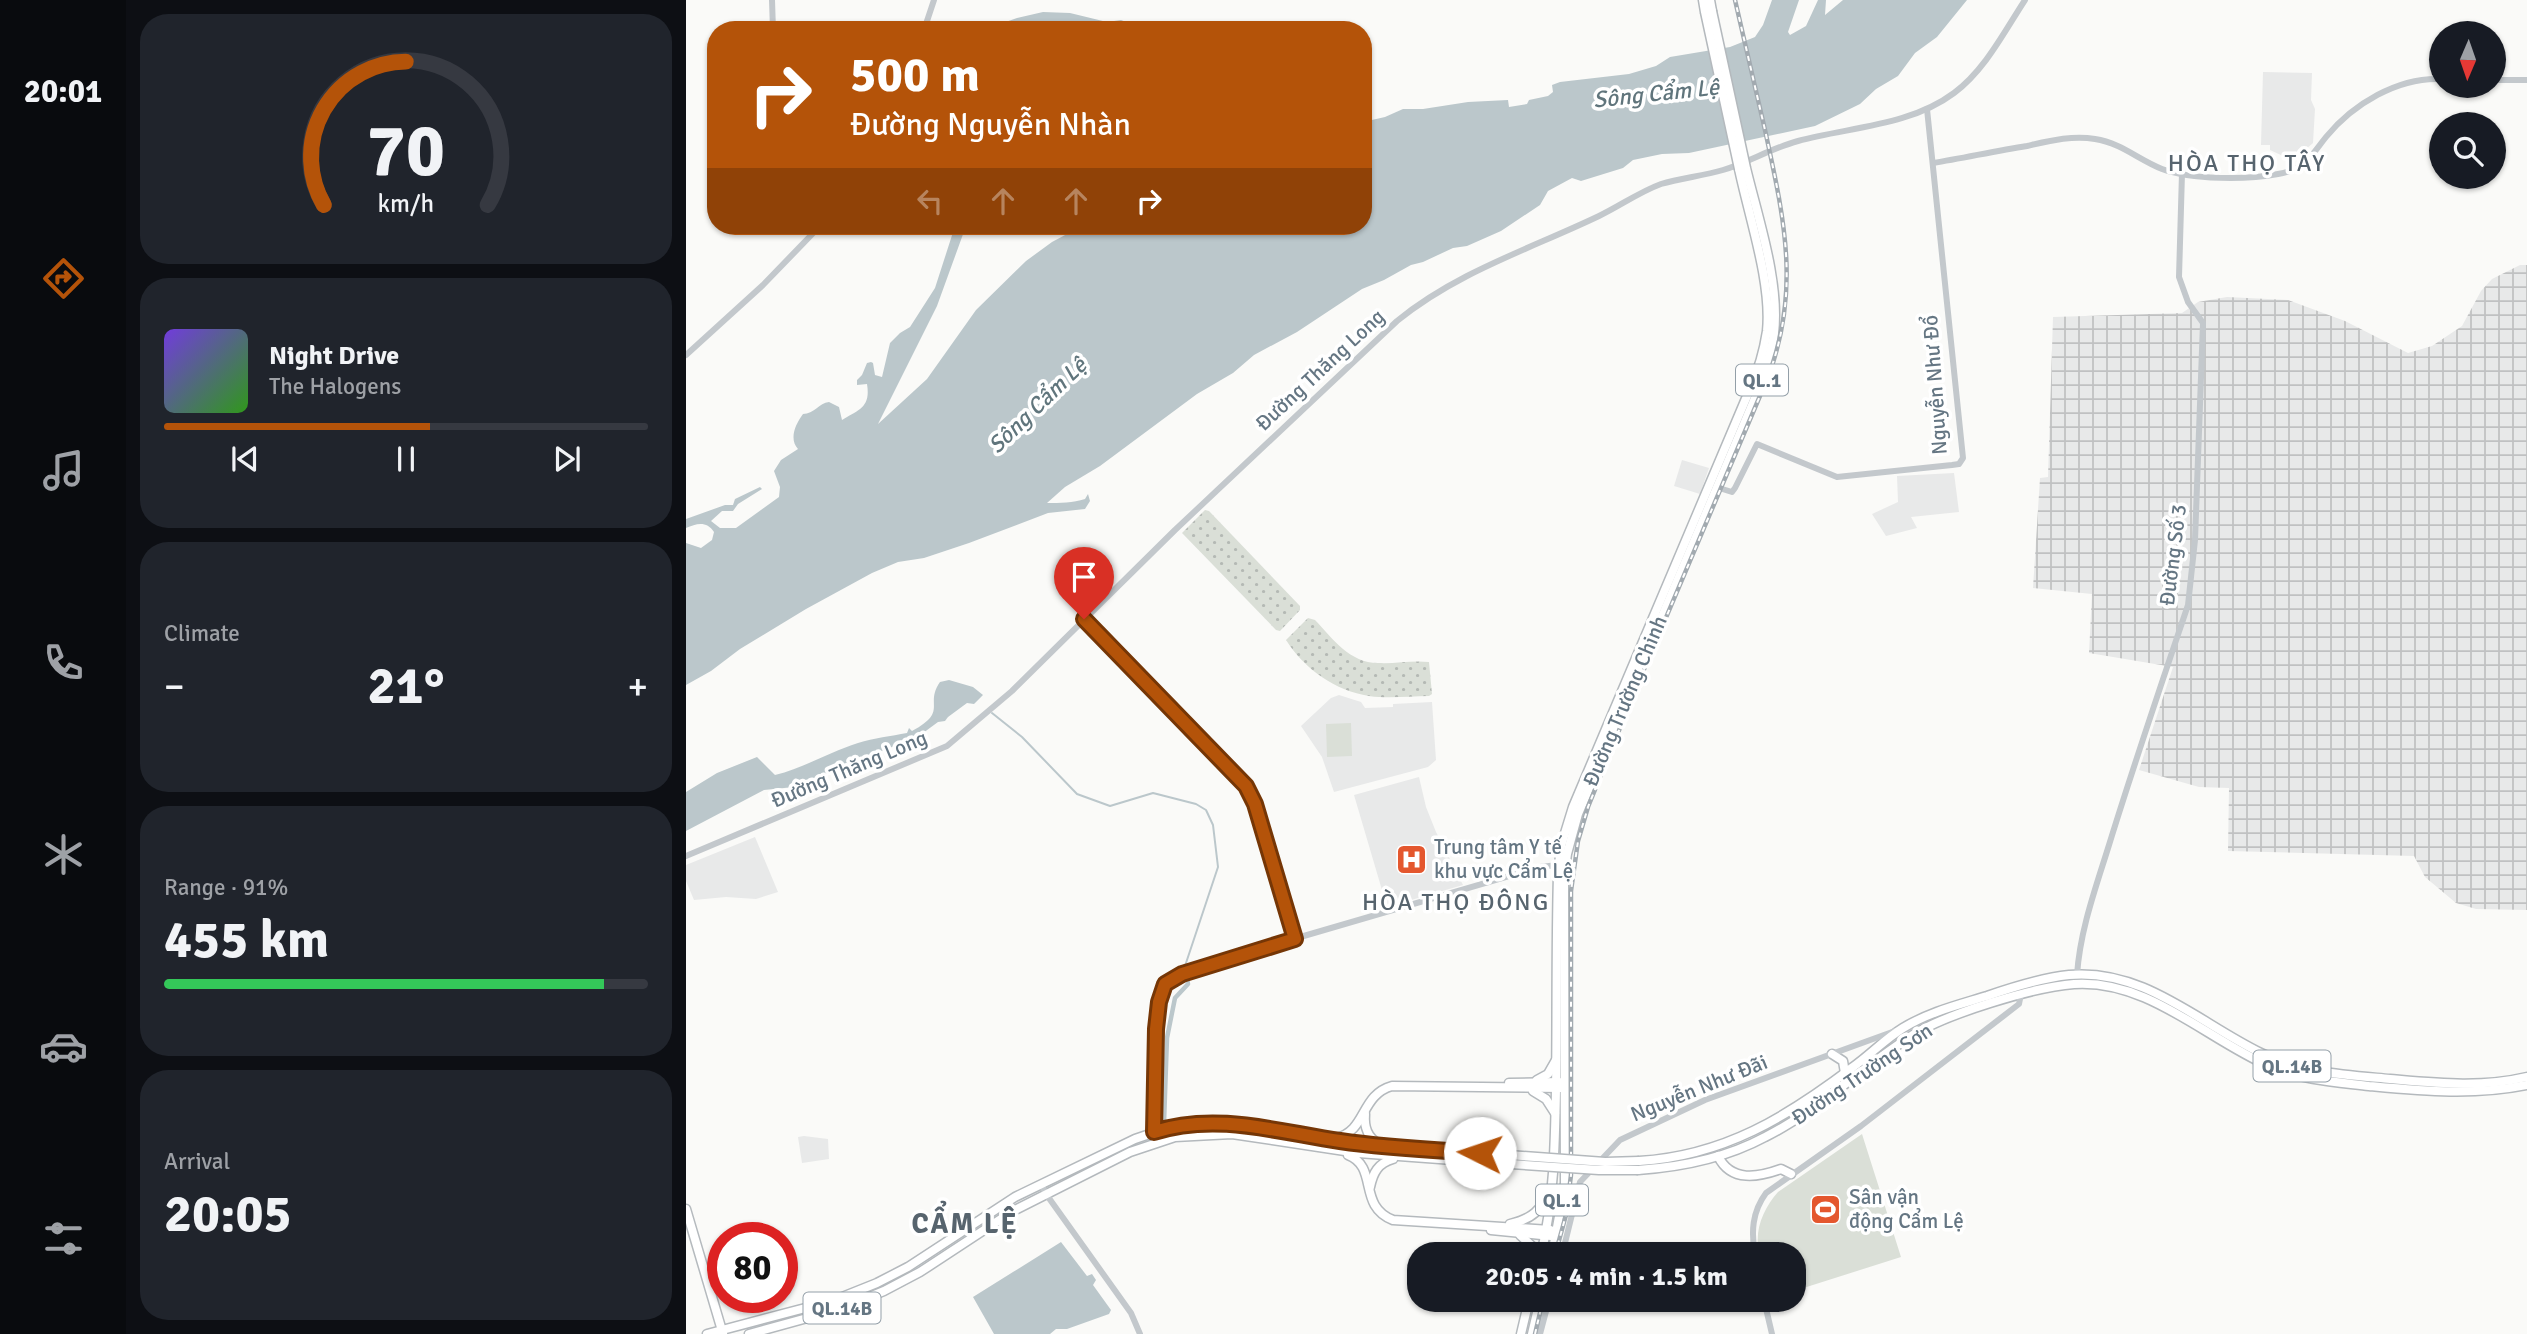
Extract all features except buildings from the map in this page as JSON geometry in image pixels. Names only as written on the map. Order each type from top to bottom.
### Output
[{"type":"main road","name":"QL.1","points":[[1703,0],[1709,12],[1742,169]]},
{"type":"main road","name":"QL.1","points":[[1709,12],[1710,0]]},
{"type":"main road","name":"Đường Trường Chinh","points":[[1555,1242],[1564,1183],[1561,1085],[1564,876],[1572,832],[1758,391],[1774,335],[1775,307],[1771,277],[1742,169]]},
{"type":"main road","name":"Đường Trường Chinh","points":[[1545,1242],[1553,1183],[1556,1115],[1561,1085],[1557,1057],[1558,865],[1561,846],[1573,807],[1750,389],[1761,357],[1767,331],[1767,307],[1742,169]]},
{"type":"main road","name":"Đường Trường Sơn","points":[[1638,1166],[1697,1152],[1759,1130],[1801,1105],[1900,1030],[1935,1012],[2008,988],[2077,975],[2111,978],[2146,988],[2283,1063],[2322,1072],[2468,1093],[2527,1085]]},
{"type":"main road","name":"Đường Trường Sơn","points":[[1638,1166],[1678,1166],[1718,1156],[1763,1138],[1784,1127],[1922,1029],[2021,994],[2052,986],[2078,984],[2119,989],[2159,1004],[2239,1051],[2286,1073],[2336,1082],[2403,1085],[2468,1085],[2527,1077]]},
{"type":"main road","points":[[1832,1054],[1843,1061],[1845,1073]]},
{"type":"main road","points":[[1531,1082],[1548,1074],[1557,1057]]},
{"type":"main road","points":[[1496,1086],[1531,1082],[1561,1085]]},
{"type":"main road","points":[[1322,1139],[1346,1135],[1378,1092],[1398,1085],[1496,1086],[1523,1089],[1561,1085]]},
{"type":"main road","points":[[1523,1089],[1542,1096],[1556,1115]]},
{"type":"main road","points":[[1366,1107],[1368,1135],[1378,1144],[1391,1147]]},
{"type":"main road","name":"QL.14B","points":[[707,1334],[832,1301],[877,1283],[916,1262],[990,1212],[1041,1184],[1154,1132],[1187,1124],[1226,1123],[1322,1139],[1599,1171],[1638,1166]]},
{"type":"main road","name":"QL.14B","points":[[749,1334],[840,1309],[884,1291],[920,1272],[988,1226],[1155,1142],[1189,1135],[1224,1133],[1339,1151],[1402,1157],[1480,1158]]},
{"type":"main road","points":[[1339,1151],[1360,1161],[1369,1194],[1378,1211],[1393,1220],[1557,1233]]},
{"type":"main road","points":[[1718,1156],[1728,1169],[1741,1175],[1762,1176],[1781,1169],[1791,1174]]},
{"type":"main road","points":[[1369,1194],[1373,1177],[1380,1166],[1390,1159],[1402,1157]]},
{"type":"main road","points":[[1474,1227],[1510,1229],[1527,1223],[1540,1213],[1548,1202],[1553,1183]]},
{"type":"main road","points":[[686,1209],[722,1332]]},
{"type":"main road","points":[[1510,1229],[1527,1242]]},
{"type":"main road","points":[[1521,1334],[1526,1312]]},
{"type":"main road","points":[[1532,1334],[1537,1312]]},
{"type":"street","points":[[772,0],[773,21]]},
{"type":"street","points":[[927,21],[934,0]]},
{"type":"street","name":"Đường Thăng Long","points":[[686,856],[937,752],[956,740],[1397,321],[1439,290],[1658,186],[1724,170],[1796,142],[1909,116],[1927,109],[1954,93],[1971,77],[1988,58],[2025,0]]},
{"type":"street","points":[[2506,80],[2527,80]]},
{"type":"street","points":[[1933,163],[2077,137],[2112,143],[2158,167],[2182,173],[2226,178],[2289,172],[2307,163],[2348,113],[2400,86],[2429,81]]},
{"type":"street","name":"Nguyễn Như Đổ","points":[[1716,487],[1731,492],[1757,444],[1837,477],[1959,464],[1962,458],[1927,109]]},
{"type":"street","name":"Đường Số 3","points":[[2077,975],[2078,954],[2088,915],[2127,784],[2188,605],[2193,579],[2203,323],[2188,302],[2179,276],[2182,173]]},
{"type":"street","points":[[686,355],[763,285],[812,235]]},
{"type":"street","points":[[1084,619],[1246,786],[1255,804],[1295,939]]},
{"type":"street","points":[[1155,1142],[1156,1029],[1159,1002],[1165,984],[1182,974],[1295,939],[1540,867],[1558,865]]},
{"type":"street","points":[[1753,1242],[1752,1234],[1758,1205],[1766,1193],[1861,1126],[2019,1004],[2021,994]]},
{"type":"street","name":"Nguyễn Như Đãi","points":[[1565,1242],[1580,1182],[1620,1140],[1705,1100],[1900,1030]]},
{"type":"street","points":[[1041,1184],[1046,1195],[1131,1313],[1140,1334]]},
{"type":"street","points":[[1540,1334],[1546,1312]]},
{"type":"street","points":[[1767,1312],[1772,1334]]},
{"type":"shaded area","points":[[2263,72],[2312,73],[2311,100],[2315,109],[2313,143],[2297,157],[2283,156],[2270,150],[2270,145],[2261,145]]},
{"type":"shaded area","points":[[2520,265],[2527,265],[2527,910],[2476,909],[2456,903],[2425,877],[2414,856],[2228,851],[2229,788],[2199,787],[2139,770],[2173,667],[2089,653],[2092,594],[2033,588],[2040,478],[2048,477],[2053,317],[2182,313],[2198,302],[2227,297],[2288,300],[2345,321],[2408,353],[2432,346],[2462,326],[2481,291],[2492,279]]},
{"type":"shaded area","points":[[1682,460],[1709,468],[1700,494],[1674,486]]},
{"type":"shaded area","points":[[1954,473],[1959,512],[1911,517],[1917,528],[1886,536],[1872,514],[1898,502],[1897,476]]},
{"type":"shaded area","points":[[1205,510],[1209,511],[1300,606],[1300,610],[1280,631],[1276,630],[1182,533]]},
{"type":"shaded area","points":[[1308,618],[1315,620],[1335,642],[1359,659],[1378,663],[1429,662],[1432,694],[1369,696],[1333,684],[1311,669],[1286,640]]},
{"type":"shaded area","points":[[1339,695],[1361,702],[1365,708],[1432,702],[1436,760],[1428,767],[1334,792],[1322,757],[1301,726],[1331,698]]},
{"type":"shaded area","points":[[1351,723],[1352,756],[1327,757],[1326,724]]},
{"type":"shaded area","name":"Trung tâm Y tế khu vực Cẩm Lệ","points":[[1419,777],[1426,807],[1436,832],[1463,885],[1387,907],[1354,795]]},
{"type":"shaded area","points":[[755,837],[778,892],[756,899],[726,897],[694,900],[686,881],[686,865]]},
{"type":"shaded area","name":"Sân vận động Cẩm Lệ","points":[[1862,1134],[1901,1257],[1806,1287],[1806,1242],[1758,1242],[1764,1213],[1778,1192]]},
{"type":"shaded area","points":[[798,1137],[828,1139],[829,1159],[802,1163]]},
{"type":"water","name":"Sông Cẩm Lệ","points":[[1772,0],[1799,0],[1788,32],[1790,35],[1806,26],[1818,0],[1826,0],[1825,15],[1843,0],[1967,0],[1937,37],[1915,53],[1898,76],[1876,89],[1860,104],[1815,126],[1689,153],[1662,154],[1633,160],[1623,168],[1581,181],[1572,178],[1548,191],[1540,205],[1501,231],[1411,265],[1362,289],[1297,332],[1254,355],[1233,373],[1197,394],[1100,466],[1065,487],[1047,503],[1085,499],[1088,494],[1090,501],[1085,509],[1048,513],[969,543],[924,558],[898,562],[872,573],[806,609],[686,685],[686,543],[701,548],[712,540],[714,532],[702,524],[686,528],[686,519],[725,505],[733,505],[735,499],[760,487],[762,489],[738,504],[733,511],[722,511],[711,521],[720,528],[736,528],[779,497],[780,487],[774,471],[781,460],[798,449],[794,432],[803,414],[829,402],[839,407],[842,420],[862,407],[867,398],[867,384],[857,385],[857,380],[867,363],[871,362],[875,375],[882,377],[890,343],[910,327],[935,288],[952,235],[963,235],[937,306],[878,424],[927,379],[976,310],[1026,261],[1065,235],[1372,235],[1372,120],[1403,109],[1423,109],[1468,102],[1508,100],[1509,107],[1527,104],[1529,100],[1548,96],[1553,92],[1552,85],[1560,82],[1629,74],[1656,66],[1670,57],[1730,47],[1755,37],[1763,25]]},
{"type":"water","points":[[1043,12],[1070,13],[1103,21],[1008,21]]},
{"type":"water","points":[[949,680],[973,687],[983,695],[974,704],[967,703],[945,721],[938,722],[919,736],[794,787],[764,790],[686,831],[686,792],[717,773],[757,757],[775,775],[858,743],[907,733],[909,728],[912,731],[930,718],[940,682]]},
{"type":"water","points":[[1061,1242],[1087,1276],[1092,1274],[1096,1280],[1093,1285],[1111,1310],[1109,1314],[1067,1329],[1056,1329],[1050,1334],[994,1334],[973,1297]]},
{"type":"waterway","points":[[992,713],[1022,737],[1077,794],[1110,806],[1153,793],[1196,804],[1206,810],[1213,825],[1218,867],[1185,966]]},
{"type":"waterway","points":[[1164,1123],[1167,1038],[1175,998],[1188,984],[1185,966]]},
{"type":"railway","points":[[1559,1242],[1566,1215],[1571,1175],[1571,891],[1578,841],[1588,807],[1637,686],[1768,377],[1784,314],[1787,284],[1783,224],[1772,162],[1735,0]]},
{"type":"railway","points":[[1535,1334],[1540,1312]]},
{"type":"place","name":"Trung tâm Y tế khu vực Cẩm Lệ","points":[[1411,859]]},
{"type":"place","name":"Sân vận động Cẩm Lệ","points":[[1826,1209]]},
{"type":"district","name":"HÒA THỌ TÂY","points":[[2247,163]]},
{"type":"district","name":"HÒA THỌ ĐÔNG","points":[[1456,902]]},
{"type":"district","name":"CẨM LỆ","points":[[965,1223]]},
{"type":"route","points":[[1084,619],[1246,786],[1255,804],[1295,939],[1182,974],[1165,984],[1159,1002],[1156,1029],[1154,1132],[1187,1124],[1226,1123],[1322,1139],[1480,1153]]}]
